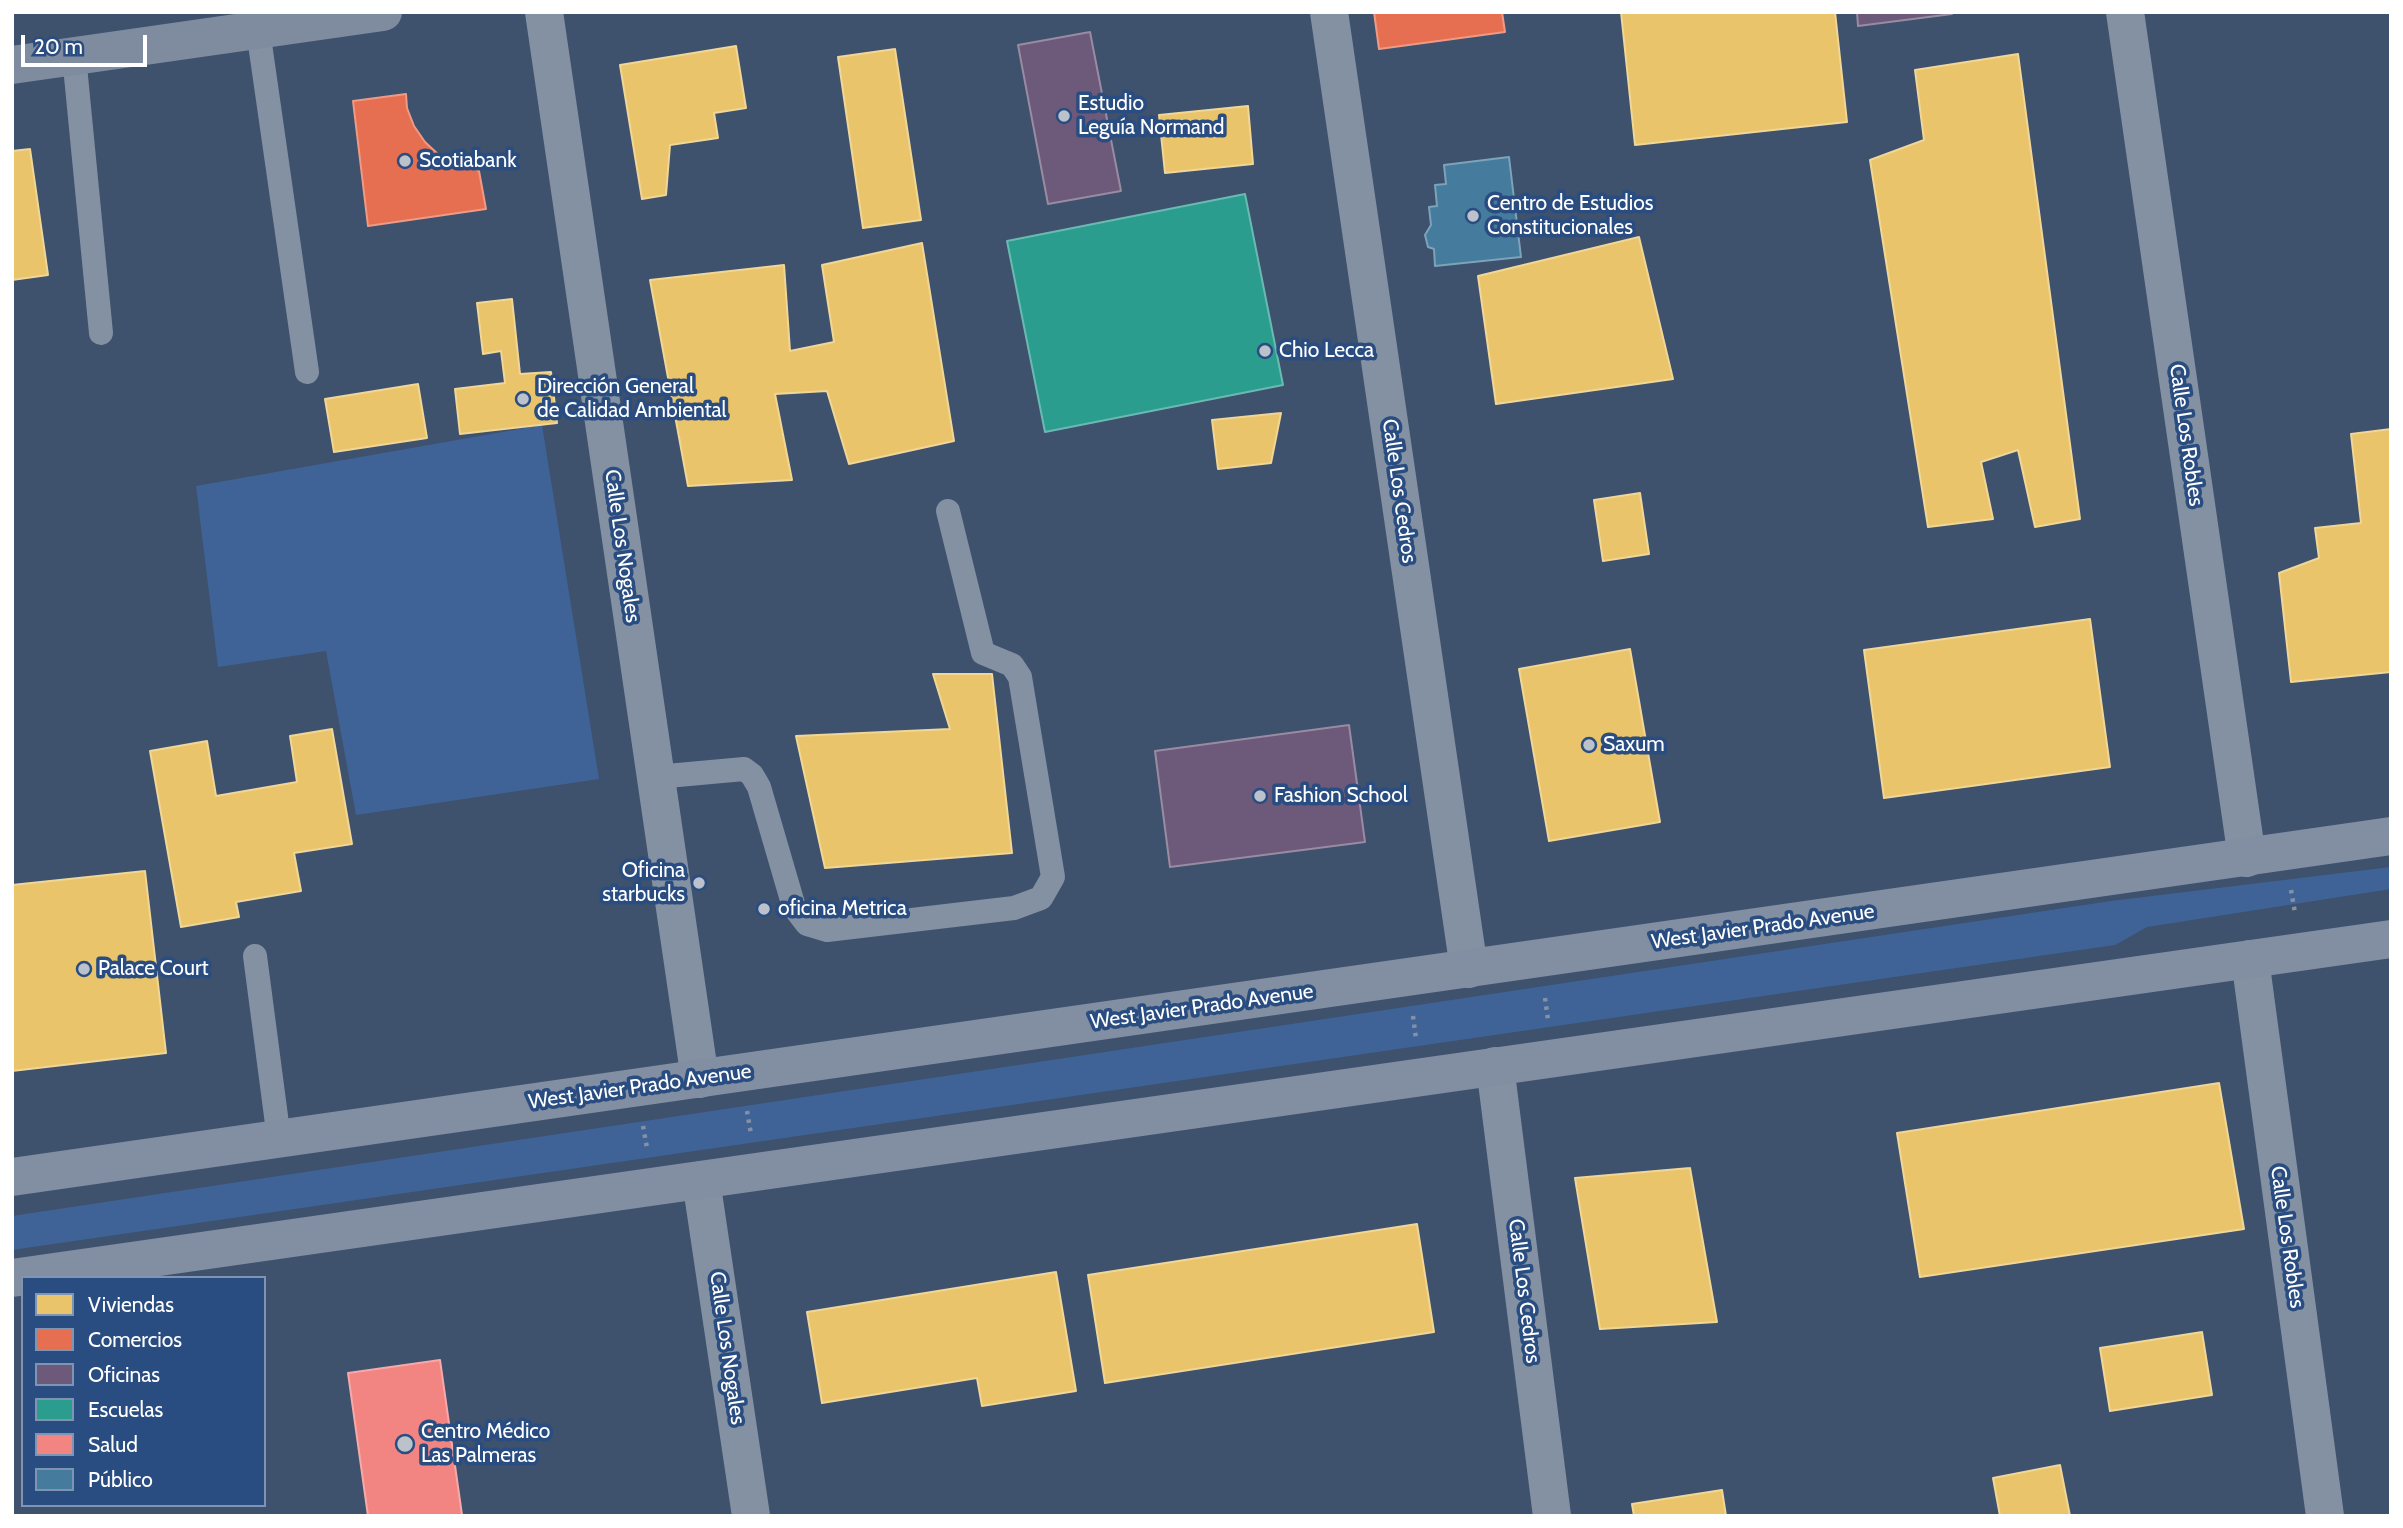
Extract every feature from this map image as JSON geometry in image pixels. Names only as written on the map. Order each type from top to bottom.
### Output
[{"type":"main road","name":"West Javier Prado Avenue","points":[[12,1177],[2391,836]]},
{"type":"main road","points":[[26,1276],[2391,939]]},
{"type":"street","points":[[12,65],[383,12]]},
{"type":"street","name":"Calle Los Nogales","points":[[544,12],[700,1079]]},
{"type":"street","name":"Calle Los Cedros","points":[[1329,12],[1469,969]]},
{"type":"street","name":"Calle Los Robles","points":[[2125,12],[2247,858]]},
{"type":"street","name":"Calle Los Robles","points":[[2250,959],[2325,1516]]},
{"type":"street","name":"Calle Los Cedros","points":[[1495,1066],[1552,1516]]},
{"type":"street","name":"Calle Los Nogales","points":[[701,1180],[751,1516]]},
{"type":"lane","points":[[258,30],[307,372]]},
{"type":"lane","points":[[74,56],[101,333]]},
{"type":"lane","points":[[656,777],[744,769],[752,775],[759,786],[794,907],[807,924],[827,930],[1014,908],[1041,898],[1053,877],[1020,677],[1012,665],[983,653],[948,511]]},
{"type":"lane","points":[[255,956],[279,1139]]},
{"type":"path","points":[[2285,852],[2302,951]]},
{"type":"path","points":[[1541,958],[1553,1059]]},
{"type":"path","points":[[1407,977],[1421,1077]]},
{"type":"path","points":[[740,1073],[757,1172]]},
{"type":"path","points":[[636,1087],[653,1187]]},
{"type":"shaded area","points":[[542,425],[599,779],[356,815],[326,651],[218,667],[196,486]]},
{"type":"shaded area","points":[[2391,867],[2391,889],[2147,927],[2115,945],[12,1250],[12,1216],[2111,901]]},
{"type":"building: Viviendas","points":[[1621,12],[1835,12],[1847,122],[1635,145]]},
{"type":"building: Viviendas","points":[[736,46],[746,108],[714,113],[718,138],[670,145],[666,195],[642,199],[620,65]]},
{"type":"building: Viviendas","points":[[895,49],[921,220],[863,228],[838,57]]},
{"type":"building: Viviendas","points":[[2018,54],[2080,519],[2035,527],[2018,450],[1981,462],[1993,519],[1928,527],[1870,160],[1924,140],[1915,70]]},
{"type":"building: Viviendas","points":[[1248,106],[1253,164],[1165,173],[1159,115]]},
{"type":"building: Viviendas","points":[[30,149],[48,275],[12,280],[12,151]]},
{"type":"building: Viviendas","points":[[1639,237],[1673,379],[1496,404],[1478,276]]},
{"type":"building: Viviendas","points":[[922,243],[954,441],[849,464],[827,391],[775,394],[792,480],[688,486],[650,280],[784,265],[790,351],[834,342],[822,265]]},
{"type":"building: Viviendas","points":[[512,299],[520,374],[551,372],[557,423],[460,434],[455,389],[505,383],[501,351],[483,354],[477,303]]},
{"type":"building: Viviendas","points":[[418,384],[427,438],[334,452],[325,399]]},
{"type":"building: Viviendas","points":[[1281,413],[1271,463],[1218,469],[1212,420]]},
{"type":"building: Viviendas","points":[[2391,429],[2391,672],[2291,682],[2279,573],[2319,558],[2315,528],[2361,523],[2351,434]]},
{"type":"building: Viviendas","points":[[1640,493],[1649,554],[1603,561],[1594,500]]},
{"type":"building: Viviendas","points":[[2090,619],[2110,767],[1884,798],[1864,650]]},
{"type":"building: Viviendas","name":"Saxum","points":[[1630,649],[1660,822],[1549,841],[1519,669]]},
{"type":"building: Viviendas","points":[[933,674],[992,674],[1012,853],[825,868],[796,736],[950,729]]},
{"type":"building: Viviendas","points":[[332,729],[352,844],[294,853],[301,891],[236,902],[239,917],[181,927],[150,751],[207,741],[216,796],[297,782],[290,736]]},
{"type":"building: Viviendas","name":"Palace Court","points":[[145,871],[166,1053],[12,1071],[12,885]]},
{"type":"building: Viviendas","points":[[2219,1083],[2244,1229],[1920,1277],[1897,1133]]},
{"type":"building: Viviendas","points":[[1690,1168],[1717,1322],[1600,1329],[1575,1178]]},
{"type":"building: Viviendas","points":[[1417,1224],[1434,1332],[1105,1383],[1088,1275]]},
{"type":"building: Viviendas","points":[[1056,1272],[1076,1391],[982,1406],[977,1378],[822,1403],[807,1312]]},
{"type":"building: Viviendas","points":[[2202,1332],[2212,1395],[2110,1411],[2100,1348]]},
{"type":"building: Viviendas","points":[[2060,1465],[2070,1516],[2000,1516],[1993,1478]]},
{"type":"building: Viviendas","points":[[1722,1490],[1726,1516],[1634,1516],[1632,1504]]},
{"type":"building: Comercios","points":[[1374,12],[1502,12],[1505,32],[1379,49]]},
{"type":"building: Comercios","name":"Scotiabank","points":[[406,94],[407,108],[414,126],[425,142],[440,156],[479,171],[486,209],[368,226],[353,101]]},
{"type":"building: Oficinas","points":[[1857,12],[1951,12],[1952,14],[1858,26]]},
{"type":"building: Oficinas","points":[[1090,32],[1121,191],[1048,204],[1018,45]]},
{"type":"building: Oficinas","name":"Fashion School","points":[[1349,725],[1365,842],[1170,867],[1155,751]]},
{"type":"building: Escuelas","points":[[1245,194],[1283,385],[1045,432],[1007,241]]},
{"type":"building: Salud","name":"Centro Médico Las Palmeras","points":[[440,1360],[462,1515],[368,1516],[348,1373]]},
{"type":"building: Público","name":"Centro de Estudios Constitucionales","points":[[1509,157],[1521,257],[1435,266],[1434,249],[1428,247],[1425,235],[1431,225],[1429,207],[1437,206],[1435,185],[1446,184],[1444,165]]},
{"type":"place","name":"Estudio Leguía Normand","points":[[1064,116]]},
{"type":"place","name":"Scotiabank","points":[[405,161]]},
{"type":"place","name":"Centro de Estudios Constitucionales","points":[[1473,216]]},
{"type":"place","name":"Chio Lecca","points":[[1265,351]]},
{"type":"place","name":"Dirección General de Calidad Ambiental","points":[[523,399]]},
{"type":"place","name":"Saxum","points":[[1589,745]]},
{"type":"place","name":"Fashion School","points":[[1260,796]]},
{"type":"place","name":"Oficina starbucks","points":[[699,883]]},
{"type":"place","name":"oficina Metrica","points":[[764,909]]},
{"type":"place","name":"Palace Court","points":[[84,969]]},
{"type":"place","name":"Centro Médico Las Palmeras","points":[[405,1444]]}]
